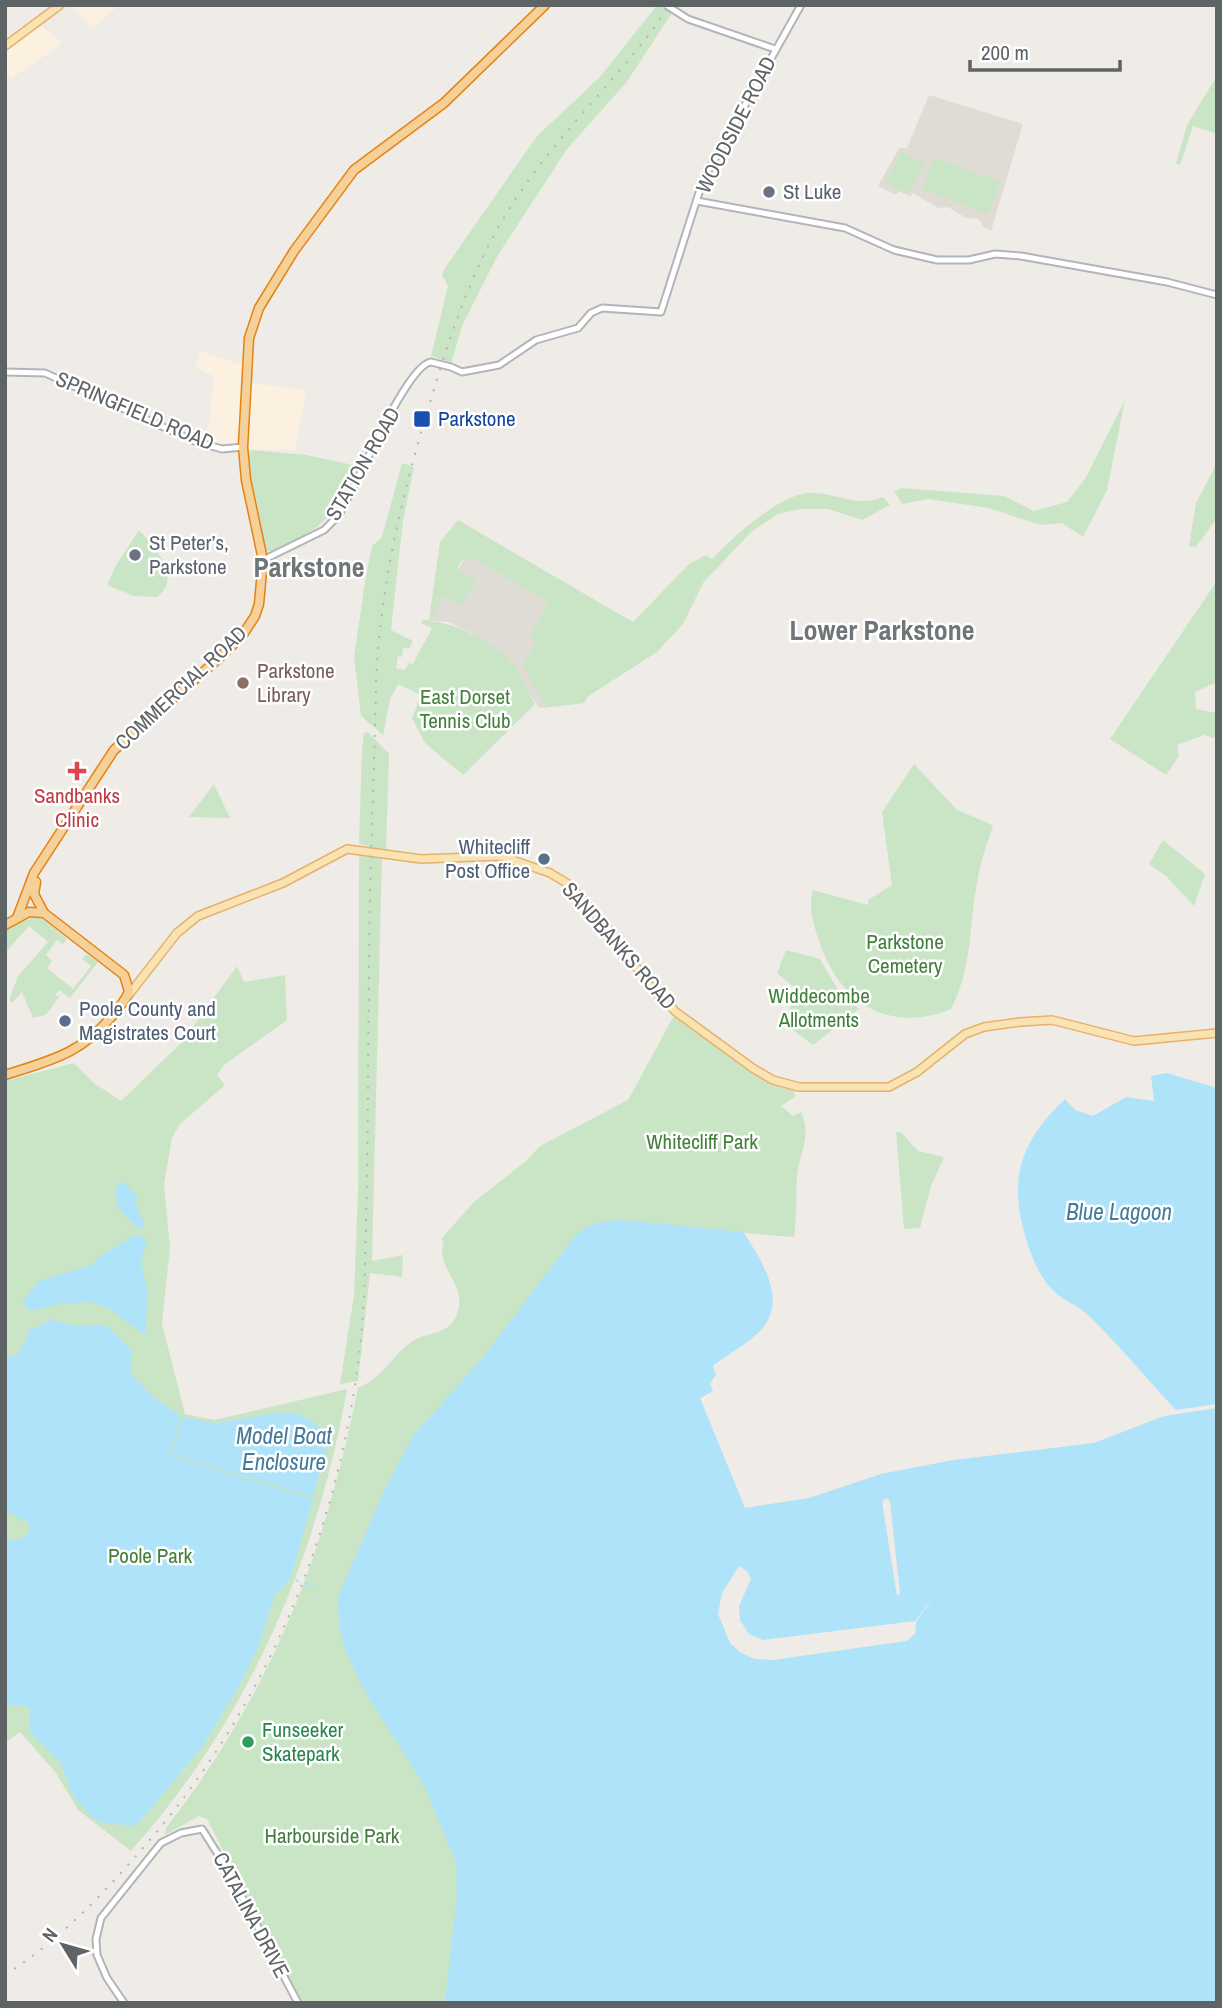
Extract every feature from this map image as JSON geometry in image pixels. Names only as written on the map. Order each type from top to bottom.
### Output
[{"type":"highway","name":"COMMERCIAL ROAD","points":[[17,918],[37,869],[114,750],[218,659],[250,625],[259,604],[263,560],[246,480],[243,447],[244,382],[251,329],[259,308],[294,251],[354,170],[444,103],[545,5]]},
{"type":"highway","points":[[37,869],[34,894],[44,913],[124,975],[129,987],[127,997]]},
{"type":"highway","points":[[5,925],[29,912],[44,913]]},
{"type":"highway","name":"SANDBANKS ROAD","points":[[5,1075],[48,1063],[82,1045],[104,1025],[127,997]]},
{"type":"main road","points":[[5,46],[60,5]]},
{"type":"main road","name":"SANDBANKS ROAD","points":[[127,997],[177,933],[198,916],[283,883],[347,849],[421,859],[501,856],[550,873],[570,885],[613,935],[650,986],[676,1012],[754,1069],[778,1082],[799,1087],[889,1087],[917,1072],[974,1030],[1028,1021],[1052,1020],[1134,1041],[1217,1033]]},
{"type":"main road","points":[[124,975],[134,979],[148,970]]},
{"type":"street","points":[[666,5],[688,19],[775,49]]},
{"type":"street","name":"WOODSIDE ROAD","points":[[574,329],[596,310],[609,306],[661,312],[703,180],[801,5]]},
{"type":"street","points":[[697,201],[845,228],[894,250],[937,260],[969,260],[995,254],[1021,256],[1163,282],[1217,295]]},
{"type":"street","name":"STATION ROAD","points":[[263,560],[324,530],[338,516],[391,411],[421,367],[432,362],[462,372],[491,368],[508,361],[540,338],[574,329]]},
{"type":"street","name":"SPRINGFIELD ROAD","points":[[5,372],[45,373],[194,441],[222,449],[243,447]]},
{"type":"street","name":"CATALINA DRIVE","points":[[124,2003],[107,1978],[97,1955],[96,1939],[101,1918],[161,1843],[181,1833],[202,1829],[226,1867],[298,2003]]},
{"type":"shaded area","points":[[69,5],[119,5],[93,28]]},
{"type":"shaded area","points":[[37,23],[61,41],[58,47],[11,78],[5,70],[5,46]]},
{"type":"shaded area","points":[[929,95],[1023,124],[991,231],[983,227],[979,219],[966,218],[948,207],[938,208],[913,193],[911,197],[899,191],[896,195],[878,186],[899,148],[907,148]]},
{"type":"shaded area","points":[[201,351],[246,367],[245,382],[306,390],[295,450],[232,449],[207,445],[214,376],[195,368]]},
{"type":"shaded area","points":[[471,547],[548,602],[623,661],[543,708],[538,707],[512,662],[470,632],[448,622],[429,621]]},
{"type":"green space","points":[[657,5],[666,5],[674,10],[626,83],[567,149],[498,255],[463,324],[451,363],[431,356],[448,286],[442,275],[445,268],[537,136],[600,77]]},
{"type":"green space","points":[[1215,79],[1217,134],[1193,126],[1180,165],[1176,164],[1187,125]]},
{"type":"green space","points":[[902,152],[925,164],[908,194],[886,182]]},
{"type":"green space","points":[[934,157],[1000,182],[988,214],[922,189]]},
{"type":"green space","points":[[1125,400],[1107,490],[1083,537],[1062,523],[1040,525],[989,508],[928,499],[902,504],[894,491],[902,488],[1004,496],[1034,511],[1067,502],[1085,479]]},
{"type":"green space","points":[[251,450],[306,455],[353,465],[355,470],[340,501],[324,521],[303,536],[272,551],[265,551],[247,459]]},
{"type":"green space","name":"East Dorset Tennis Club","points":[[402,463],[414,467],[403,521],[391,630],[413,641],[409,649],[403,648],[402,657],[398,656],[396,668],[405,670],[409,663],[413,664],[432,628],[421,623],[423,620],[429,620],[440,542],[458,520],[633,622],[689,564],[706,555],[712,559],[759,517],[788,499],[815,493],[857,501],[883,497],[890,505],[862,520],[828,509],[801,509],[778,514],[751,532],[703,583],[683,624],[657,652],[587,697],[585,703],[543,708],[551,703],[543,703],[523,665],[536,641],[529,637],[548,602],[475,559],[462,560],[457,569],[476,579],[461,606],[443,597],[430,621],[463,629],[502,653],[518,671],[535,704],[463,775],[425,743],[412,718],[421,695],[398,684],[390,700],[383,735],[361,716],[354,657],[365,582],[372,546],[382,537]]},
{"type":"green space","points":[[1217,463],[1217,518],[1196,547],[1189,546],[1196,503]]},
{"type":"green space","points":[[139,530],[158,553],[167,571],[165,589],[157,597],[134,596],[107,585],[115,567]]},
{"type":"green space","points":[[1217,581],[1217,682],[1195,692],[1196,709],[1217,713],[1217,739],[1204,735],[1177,745],[1179,756],[1166,775],[1110,739]]},
{"type":"green space","points":[[368,732],[389,754],[386,851],[359,844],[362,748],[364,733]]},
{"type":"green space","name":"Parkstone Cemetery","points":[[914,764],[957,810],[993,825],[979,870],[967,961],[951,1009],[927,1016],[906,1018],[886,1015],[868,1007],[852,995],[838,979],[818,938],[811,902],[813,890],[868,905],[868,900],[892,885],[882,812]]},
{"type":"green space","points":[[214,784],[230,818],[189,817]]},
{"type":"green space","points":[[1163,840],[1205,874],[1194,906],[1166,876],[1149,864]]},
{"type":"green space","points":[[359,853],[382,859],[372,1261],[403,1255],[402,1277],[370,1273],[358,1381],[340,1384],[354,1295],[358,1191]]},
{"type":"green space","points":[[34,917],[42,919],[67,939],[63,944],[57,940],[46,955],[52,961],[47,968],[73,989],[91,966],[82,959],[86,954],[98,962],[70,998],[59,990],[55,995],[59,997],[46,1015],[33,1018],[22,992],[12,1003],[9,1000],[18,976],[48,942],[29,926],[5,953],[5,929]]},
{"type":"green space","name":"Widdecombe Allotments","points":[[786,950],[820,959],[839,992],[859,1009],[813,1045],[782,1022],[800,992],[777,973]]},
{"type":"green space","name":"Poole Park","points":[[237,966],[244,982],[285,975],[287,1020],[225,1064],[217,1075],[225,1085],[180,1124],[172,1138],[164,1185],[170,1247],[162,1324],[185,1414],[214,1420],[347,1389],[334,1453],[317,1515],[296,1576],[271,1635],[242,1693],[209,1748],[172,1801],[131,1851],[78,1810],[56,1773],[20,1732],[5,1743],[5,1081],[74,1063],[94,1083],[121,1101],[181,1043]]},
{"type":"green space","points":[[676,1012],[754,1069],[790,1085],[796,1096],[781,1106],[793,1116],[801,1112],[804,1121],[805,1137],[797,1176],[794,1237],[744,1233],[769,1279],[772,1304],[769,1316],[759,1331],[736,1348],[725,1327],[479,1753],[445,2003],[301,2003],[207,1819],[199,1816],[165,1835],[166,1828],[236,1725],[289,1620],[329,1509],[358,1388],[375,1378],[413,1341],[448,1327],[456,1317],[459,1297],[444,1263],[444,1242],[441,1239],[474,1202],[526,1161],[540,1146],[628,1100]]},
{"type":"green space","points":[[896,1132],[901,1132],[918,1151],[944,1157],[931,1186],[920,1228],[904,1229]]},
{"type":"water","name":"Blue Lagoon","points":[[1167,1073],[1217,1088],[1217,1404],[1176,1410],[1088,1315],[1046,1283],[1028,1246],[1018,1198],[1022,1163],[1028,1146],[1037,1131],[1065,1099],[1075,1110],[1093,1116],[1126,1097],[1154,1101],[1151,1076]]},
{"type":"water","points":[[124,1181],[138,1198],[135,1204],[144,1223],[140,1230],[117,1207],[115,1188]]},
{"type":"water","points":[[622,1220],[743,1232],[769,1279],[772,1305],[769,1317],[757,1334],[713,1366],[716,1374],[710,1384],[713,1391],[700,1398],[745,1508],[809,1498],[881,1474],[953,1460],[1094,1443],[1164,1416],[1217,1408],[1217,2003],[445,2003],[457,1894],[456,1863],[424,1785],[364,1690],[345,1650],[339,1625],[338,1597],[384,1491],[413,1436],[484,1356],[575,1236],[591,1224]]},
{"type":"water","points":[[138,1234],[147,1242],[141,1261],[148,1294],[145,1335],[109,1309],[92,1302],[64,1303],[30,1311],[22,1302],[39,1281],[91,1265],[103,1254]]},
{"type":"water","points":[[53,1319],[70,1325],[106,1326],[131,1349],[131,1375],[156,1399],[181,1416],[169,1455],[313,1499],[290,1580],[275,1594],[258,1647],[239,1686],[202,1747],[136,1826],[99,1822],[94,1819],[72,1794],[61,1763],[30,1732],[30,1709],[22,1705],[8,1705],[5,1701],[5,1535],[9,1539],[21,1539],[28,1535],[30,1524],[5,1510],[5,1353],[11,1357],[18,1354],[28,1336],[26,1332]]},
{"type":"water","name":"Model Boat Enclosure","points":[[277,1413],[302,1415],[314,1423],[328,1444],[313,1497],[171,1454],[183,1417],[215,1423]]},
{"type":"pier","points":[[886,1498],[890,1501],[900,1593],[897,1596],[882,1502]]},
{"type":"pier","points":[[739,1566],[747,1571],[751,1579],[739,1606],[740,1620],[749,1634],[763,1640],[915,1621],[936,1593],[916,1622],[915,1634],[906,1641],[773,1660],[755,1659],[741,1653],[730,1643],[718,1614],[722,1593]]},
{"type":"waterway","points":[[306,1584],[312,1586]]},
{"type":"railway","points":[[5,1975],[47,1945],[103,1892],[154,1835],[195,1782],[232,1726],[265,1667],[317,1544],[336,1479],[350,1414],[362,1331],[376,683],[382,613],[393,544],[418,443],[446,352],[466,296],[490,242],[521,191],[557,143],[634,53],[670,5]]},
{"type":"place","name":"St Luke","points":[[769,192]]},
{"type":"place","name":"Parkstone","points":[[422,419]]},
{"type":"place","name":"St Peter’s, Parkstone","points":[[135,555]]},
{"type":"place","name":"Parkstone Library","points":[[243,683]]},
{"type":"place","name":"Sandbanks Clinic","points":[[77,771]]},
{"type":"place","name":"Whitecliff Post Office","points":[[544,859]]},
{"type":"place","name":"Poole County and Magistrates Court","points":[[65,1021]]},
{"type":"place","name":"Funseeker Skatepark","points":[[248,1742]]},
{"type":"district","name":"Parkstone","points":[[309,567]]},
{"type":"district","name":"Lower Parkstone","points":[[882,630]]},
{"type":"park label","name":"Whitecliff Park","points":[[702,1142]]},
{"type":"park label","name":"Harbourside Park","points":[[332,1836]]}]
